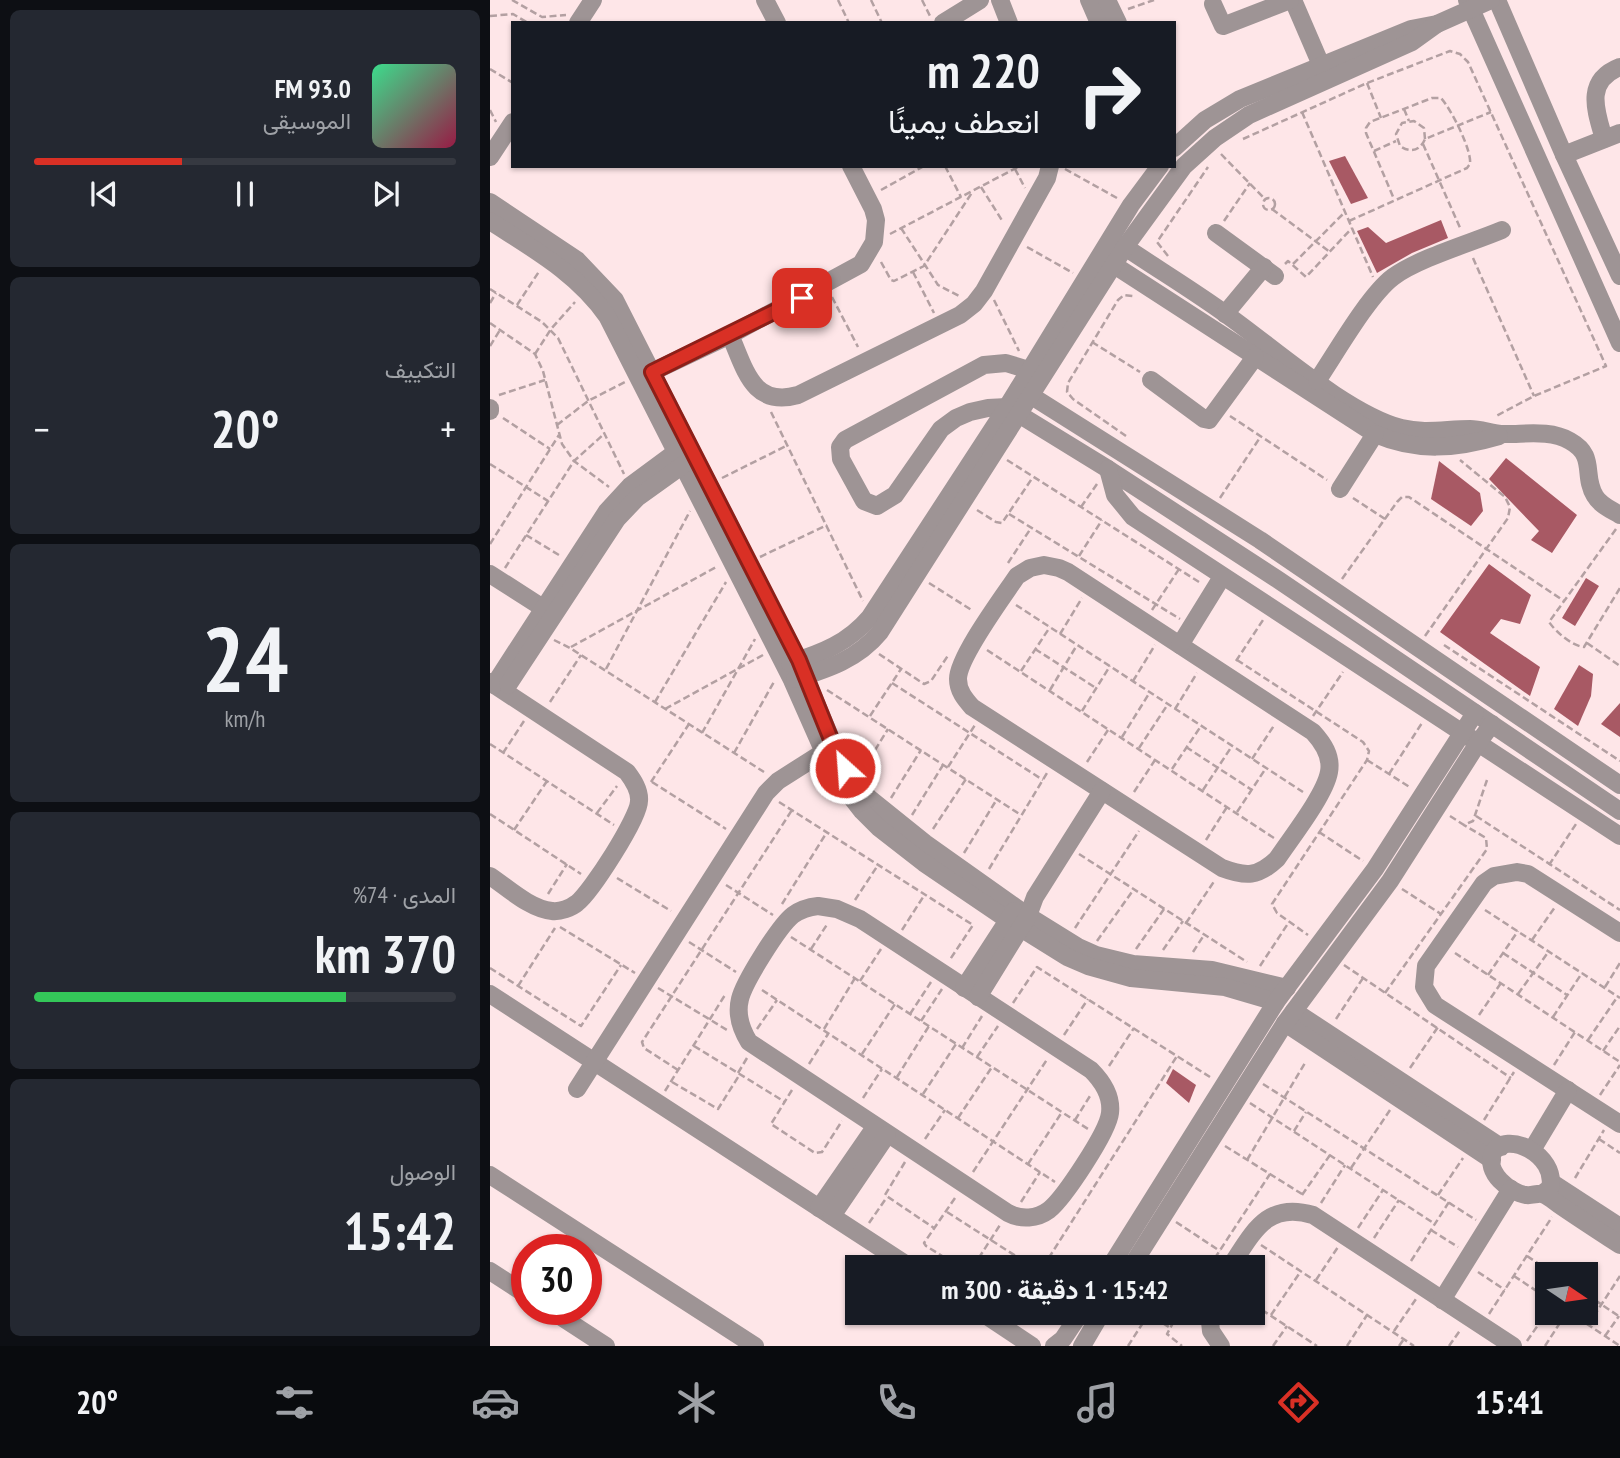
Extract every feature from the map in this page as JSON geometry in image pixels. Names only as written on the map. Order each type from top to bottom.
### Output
[{"type":"street","points":[[580,21],[593,0]]},
{"type":"street","points":[[765,0],[776,21]]},
{"type":"street","points":[[946,21],[981,0]]},
{"type":"street","points":[[1000,0],[1008,21]]},
{"type":"street","points":[[1088,0],[1098,21]]},
{"type":"street","points":[[1107,0],[1117,21]]},
{"type":"street","points":[[1213,4],[1223,26],[1292,0],[1321,65]]},
{"type":"street","points":[[1026,392],[1029,370],[1131,205],[1165,172],[1184,166],[1215,138],[1249,116],[1412,42],[1469,4],[1491,0]]},
{"type":"street","points":[[1497,0],[1620,276]]},
{"type":"street","points":[[1469,4],[1620,343]]},
{"type":"street","points":[[1176,145],[1222,109],[1411,29],[1437,24]]},
{"type":"street","points":[[1564,155],[1612,136],[1595,107],[1597,89],[1606,75],[1620,67]]},
{"type":"street","points":[[490,157],[511,125]]},
{"type":"street","points":[[1176,151],[1184,166]]},
{"type":"street","points":[[645,374],[730,335],[861,264],[874,245],[876,220],[852,168]]},
{"type":"street","points":[[730,335],[754,387],[774,398],[786,399],[940,325],[960,314],[979,298],[1050,168]]},
{"type":"street","points":[[795,670],[847,660],[867,646],[877,621],[1026,392],[1114,265],[1165,172]]},
{"type":"street","points":[[490,202],[577,260],[615,300],[624,316],[679,459],[704,490]]},
{"type":"street","points":[[490,221],[547,258],[586,289],[645,374],[704,490],[775,648],[795,670],[822,752],[847,793],[879,828],[924,863],[1018,918],[1090,952],[1127,963],[1232,973],[1282,995]]},
{"type":"street","points":[[1317,381],[1383,286],[1403,271],[1502,230]]},
{"type":"street","points":[[1216,233],[1270,271],[1225,314]]},
{"type":"street","points":[[1125,247],[1367,414],[1401,428],[1439,432],[1472,429],[1502,435],[1557,436],[1579,446],[1587,457],[1595,496],[1599,502],[1620,515]]},
{"type":"street","points":[[1114,265],[1375,434],[1409,446],[1444,447],[1479,442],[1502,435]]},
{"type":"street","points":[[1155,383],[1209,420],[1255,357]]},
{"type":"street","points":[[1029,370],[1006,363],[984,365],[853,435],[840,447],[841,459],[864,501],[877,506],[895,495],[941,429],[956,418],[970,412],[1014,411],[1277,579],[1620,811]]},
{"type":"street","points":[[1026,392],[1212,510],[1620,785]]},
{"type":"street","points":[[795,670],[877,621],[916,575],[995,453],[1014,411]]},
{"type":"street","points":[[1340,489],[1375,434]]},
{"type":"street","points":[[496,686],[541,634],[625,491],[679,459]]},
{"type":"street","points":[[496,686],[572,563],[679,459]]},
{"type":"street","points":[[1108,469],[1115,495],[1133,517],[1184,562],[1218,584],[1270,608],[1620,836]]},
{"type":"street","points":[[738,563],[837,753],[855,782],[883,811],[981,883],[1018,918],[1067,957],[1109,973],[1131,978],[1282,995]]},
{"type":"street","points":[[1044,565],[1068,572],[1306,728],[1323,743],[1329,757],[1329,772],[1278,859],[1267,869],[1240,875],[1222,869],[972,707],[962,696],[958,681],[960,666],[1017,576],[1030,568],[1044,565]]},
{"type":"street","points":[[494,576],[543,608]]},
{"type":"street","points":[[1180,645],[1218,584]]},
{"type":"street","points":[[490,877],[549,914],[576,904],[626,832],[635,816],[639,801],[638,779],[496,686]]},
{"type":"street","points":[[1118,1255],[1232,1091],[1289,1017],[1375,869],[1475,713]]},
{"type":"street","points":[[1248,1070],[1282,995],[1326,957],[1390,881],[1492,724]]},
{"type":"street","points":[[577,1088],[737,836],[772,787],[822,752]]},
{"type":"street","points":[[960,985],[1035,897],[1102,791]]},
{"type":"street","points":[[1616,1121],[1471,1028],[1443,1021],[1424,988],[1426,966],[1441,943],[1448,918],[1471,901],[1484,883],[1505,872],[1528,874],[1620,933]]},
{"type":"street","points":[[828,906],[842,911],[892,939],[1091,1070],[1107,1090],[1110,1113],[1101,1138],[1049,1210],[1038,1216],[1025,1218],[1010,1214],[851,1111],[746,1037],[738,1012],[740,1001],[748,981],[782,926],[809,907],[828,906]]},
{"type":"street","points":[[490,994],[892,1255]]},
{"type":"street","points":[[1289,1017],[1326,1033],[1399,1090]]},
{"type":"street","points":[[1289,1017],[1496,1154]]},
{"type":"street","points":[[1532,1150],[1568,1090]]},
{"type":"street","points":[[1139,1255],[1212,1137],[1232,1091]]},
{"type":"street","points":[[826,1212],[881,1131]]},
{"type":"street","points":[[1496,1154],[1519,1145],[1532,1150],[1543,1160],[1555,1194],[1620,1245]]},
{"type":"street","points":[[1496,1154],[1496,1174],[1511,1189],[1530,1195],[1555,1194],[1620,1227]]},
{"type":"street","points":[[490,1175],[755,1346]]},
{"type":"street","points":[[1442,1300],[1511,1189]]},
{"type":"street","points":[[1232,1255],[1267,1219],[1291,1210],[1313,1215],[1513,1346]]},
{"type":"street","points":[[490,1271],[511,1285]]},
{"type":"street","points":[[574,1325],[606,1346]]},
{"type":"street","points":[[1000,1325],[1032,1346]]},
{"type":"street","points":[[1054,1346],[1063,1339],[1072,1325]]},
{"type":"street","points":[[1082,1346],[1094,1325]]},
{"type":"street","points":[[1210,1325],[1211,1331],[1221,1346]]},
{"type":"path","points":[[512,0],[542,18],[569,15],[578,21]]},
{"type":"path","points":[[839,0],[848,21]]},
{"type":"path","points":[[870,0],[880,21]]},
{"type":"path","points":[[922,0],[932,21]]},
{"type":"path","points":[[1125,5],[1131,9],[1154,0]]},
{"type":"path","points":[[490,16],[513,14],[525,21]]},
{"type":"path","points":[[1234,144],[1367,83],[1450,51],[1460,54],[1468,62],[1606,366],[1534,396],[1472,429]]},
{"type":"path","points":[[490,69],[511,82]]},
{"type":"path","points":[[1367,83],[1381,118]]},
{"type":"path","points":[[1349,221],[1467,168],[1471,161],[1457,125],[1444,101],[1438,97],[1370,122],[1366,128],[1394,200]]},
{"type":"path","points":[[1404,108],[1409,121]]},
{"type":"path","points":[[1302,112],[1370,271],[1383,286]]},
{"type":"path","points":[[1425,139],[1491,112]]},
{"type":"path","points":[[1409,121],[1424,128],[1425,139],[1418,149],[1405,149],[1396,141],[1398,128],[1409,121]]},
{"type":"path","points":[[1373,151],[1396,141]]},
{"type":"path","points":[[1423,144],[1534,396]]},
{"type":"path","points":[[1215,159],[1227,148]]},
{"type":"path","points":[[1220,152],[1265,199]]},
{"type":"path","points":[[1174,279],[1178,268],[1157,242],[1209,164]]},
{"type":"path","points":[[867,198],[920,168]]},
{"type":"path","points":[[946,168],[961,197]]},
{"type":"path","points":[[973,191],[924,266],[891,280],[874,245],[901,228],[1016,168]]},
{"type":"path","points":[[1063,168],[1131,205]]},
{"type":"path","points":[[1216,233],[1250,183]]},
{"type":"path","points":[[1265,199],[1269,197],[1274,201],[1272,209]]},
{"type":"path","points":[[1265,199],[1265,208],[1272,209],[1329,252]]},
{"type":"path","points":[[1292,265],[1345,212]]},
{"type":"path","points":[[901,228],[938,285],[979,298],[993,298],[1029,370]]},
{"type":"path","points":[[1270,271],[1288,261],[1306,277],[1352,228]]},
{"type":"path","points":[[516,306],[547,258]]},
{"type":"path","points":[[913,272],[940,325]]},
{"type":"path","points":[[826,285],[866,362]]},
{"type":"path","points":[[490,289],[551,330],[558,338],[604,434],[625,491]]},
{"type":"path","points":[[535,354],[551,330],[586,289]]},
{"type":"path","points":[[490,303],[496,293]]},
{"type":"path","points":[[1129,438],[1067,392],[1068,383],[1118,300],[1124,295],[1141,300]]},
{"type":"path","points":[[490,323],[535,354],[545,380],[562,444],[574,461],[625,491]]},
{"type":"path","points":[[490,345],[500,330]]},
{"type":"path","points":[[1093,342],[1141,373],[1145,386],[1152,389],[1155,383]]},
{"type":"path","points":[[557,425],[589,401],[645,374]]},
{"type":"path","points":[[490,398],[545,380]]},
{"type":"path","points":[[762,393],[877,621]]},
{"type":"path","points":[[490,409],[550,449]]},
{"type":"path","points":[[1219,409],[1385,519]]},
{"type":"path","points":[[494,576],[526,535],[574,461],[604,434]]},
{"type":"path","points":[[490,544],[559,435]]},
{"type":"path","points":[[1212,510],[1261,436]]},
{"type":"path","points":[[605,670],[704,490],[788,445]]},
{"type":"path","points":[[1417,648],[1508,518],[1510,507],[1505,497],[1444,447]]},
{"type":"path","points":[[995,453],[1102,520],[1184,562],[1218,584]]},
{"type":"path","points":[[490,464],[548,501]]},
{"type":"path","points":[[1081,507],[1108,469]]},
{"type":"path","points":[[964,502],[999,523],[1006,520],[1033,477]]},
{"type":"path","points":[[1334,591],[1402,497],[1409,497],[1564,601]]},
{"type":"path","points":[[1009,514],[1192,626]]},
{"type":"path","points":[[1068,572],[1102,520]]},
{"type":"path","points":[[1620,523],[1549,622],[1578,647],[1584,647],[1620,588]]},
{"type":"path","points":[[570,648],[636,611],[827,525]]},
{"type":"path","points":[[1003,572],[1031,528]]},
{"type":"path","points":[[526,535],[572,563]]},
{"type":"path","points":[[1144,622],[1184,562]]},
{"type":"path","points":[[655,702],[738,563]]},
{"type":"path","points":[[916,575],[988,620]]},
{"type":"path","points":[[1060,634],[1090,586]]},
{"type":"path","points":[[1003,597],[1333,811]]},
{"type":"path","points":[[1227,676],[1270,608]]},
{"type":"path","points":[[702,733],[763,624]]},
{"type":"path","points":[[1020,672],[1050,627]]},
{"type":"path","points":[[541,634],[570,648],[734,753],[772,787],[792,810],[973,925],[960,985],[962,1048]]},
{"type":"path","points":[[1133,681],[1162,634]]},
{"type":"path","points":[[1438,641],[1620,761]]},
{"type":"path","points":[[974,642],[1286,846]]},
{"type":"path","points":[[1587,643],[1620,666]]},
{"type":"path","points":[[1049,691],[1077,645]]},
{"type":"path","points":[[867,646],[924,684],[928,683],[953,647]]},
{"type":"path","points":[[665,709],[775,648]]},
{"type":"path","points":[[1035,649],[1096,688]]},
{"type":"path","points":[[503,753],[581,655]]},
{"type":"path","points":[[1175,709],[1204,661]]},
{"type":"path","points":[[1306,728],[1350,661]]},
{"type":"path","points":[[1081,712],[1110,666]]},
{"type":"path","points":[[869,717],[901,669]]},
{"type":"path","points":[[734,753],[795,670]]},
{"type":"path","points":[[892,683],[1043,780]]},
{"type":"path","points":[[827,690],[1021,815]]},
{"type":"path","points":[[1121,738],[1150,692]]},
{"type":"path","points":[[1138,749],[1168,704]]},
{"type":"path","points":[[1389,774],[1429,711]]},
{"type":"path","points":[[1252,759],[1282,713]]},
{"type":"path","points":[[948,768],[983,714]]},
{"type":"path","points":[[597,813],[638,779],[689,724]]},
{"type":"path","points":[[1171,771],[1201,726]]},
{"type":"path","points":[[855,782],[888,729]]},
{"type":"path","points":[[1078,776],[1108,730]]},
{"type":"path","points":[[490,744],[626,832]]},
{"type":"path","points":[[1203,791],[1231,746]]},
{"type":"path","points":[[1186,747],[1252,790]]},
{"type":"path","points":[[883,811],[921,750]]},
{"type":"path","points":[[1125,806],[1155,760]]},
{"type":"path","points":[[1367,760],[1423,795]]},
{"type":"path","points":[[981,883],[1055,761]]},
{"type":"path","points":[[904,827],[943,765]]},
{"type":"path","points":[[1236,813],[1266,768]]},
{"type":"path","points":[[638,779],[737,836]]},
{"type":"path","points":[[925,843],[966,779]]},
{"type":"path","points":[[1464,825],[1476,816],[1487,780]]},
{"type":"path","points":[[514,830],[547,781]]},
{"type":"path","points":[[956,865],[997,799]]},
{"type":"path","points":[[1198,853],[1227,807]]},
{"type":"path","points":[[1385,993],[1448,918],[1488,845],[1486,838],[1437,808]]},
{"type":"path","points":[[678,1070],[642,1045],[792,810]]},
{"type":"path","points":[[1539,880],[1583,812]]},
{"type":"path","points":[[490,814],[567,864],[598,875],[681,927],[701,950],[1066,1189]]},
{"type":"path","points":[[1476,816],[1620,910]]},
{"type":"path","points":[[1067,940],[1146,820]]},
{"type":"path","points":[[1319,832],[1375,869]]},
{"type":"path","points":[[1067,847],[1248,962]]},
{"type":"path","points":[[518,986],[567,864]]},
{"type":"path","points":[[811,949],[878,865]]},
{"type":"path","points":[[1152,966],[1222,869]]},
{"type":"path","points":[[712,876],[811,949],[1101,1138]]},
{"type":"path","points":[[1390,881],[1448,918]]},
{"type":"path","points":[[1090,952],[1134,889]]},
{"type":"path","points":[[860,981],[925,894]]},
{"type":"path","points":[[1532,940],[1563,895]]},
{"type":"path","points":[[1471,901],[1619,997],[1588,1041]]},
{"type":"path","points":[[1127,963],[1164,909]]},
{"type":"path","points":[[549,914],[621,965],[729,1031],[746,1037],[777,1000]]},
{"type":"path","points":[[1258,969],[1289,922]]},
{"type":"path","points":[[1488,975],[1518,932]]},
{"type":"path","points":[[1184,967],[1204,934]]},
{"type":"path","points":[[1441,943],[1620,1064],[1592,1106]]},
{"type":"path","points":[[1518,994],[1549,951]]},
{"type":"path","points":[[1503,953],[1567,995]]},
{"type":"path","points":[[1326,957],[1385,993],[1443,1021],[1511,1078]]},
{"type":"path","points":[[1605,988],[1620,963]]},
{"type":"path","points":[[490,968],[581,1026],[621,965]]},
{"type":"path","points":[[977,1057],[1037,967],[1435,1224]]},
{"type":"path","points":[[1552,1017],[1582,973]]},
{"type":"path","points":[[823,1030],[855,978]]},
{"type":"path","points":[[1326,1033],[1363,978]]},
{"type":"path","points":[[1471,1028],[1501,983]]},
{"type":"path","points":[[910,1014],[960,985]]},
{"type":"path","points":[[921,1021],[960,985]]},
{"type":"path","points":[[941,1255],[925,1245],[934,1228],[1088,999]]},
{"type":"path","points":[[861,1055],[895,1004]]},
{"type":"path","points":[[1350,1168],[1443,1021]]},
{"type":"path","points":[[896,1078],[929,1026]]},
{"type":"path","points":[[1603,1051],[1620,1026]]},
{"type":"path","points":[[1546,1076],[1575,1032]]},
{"type":"path","points":[[829,1033],[772,1126],[818,1154],[822,1152],[882,1069]]},
{"type":"path","points":[[923,1095],[956,1044]]},
{"type":"path","points":[[694,1046],[785,1102]]},
{"type":"path","points":[[1051,1255],[1177,1056]]},
{"type":"path","points":[[1438,1195],[1522,1060]]},
{"type":"path","points":[[1247,1160],[1305,1063]]},
{"type":"path","points":[[958,1118],[992,1067]]},
{"type":"path","points":[[1248,1070],[1284,1098],[1487,1227]]},
{"type":"path","points":[[671,1082],[718,1110],[740,1074]]},
{"type":"path","points":[[861,1235],[887,1197],[886,1192],[945,1110]]},
{"type":"path","points":[[1028,1164],[1062,1112]]},
{"type":"path","points":[[1294,1131],[1306,1112]]},
{"type":"path","points":[[1450,1346],[1505,1290],[1527,1256],[1555,1194],[1616,1121]]},
{"type":"path","points":[[1212,1137],[1302,1194]]},
{"type":"path","points":[[1599,1139],[1620,1153]]},
{"type":"path","points":[[1291,1210],[1330,1155]]},
{"type":"path","points":[[1313,1215],[1345,1164]]},
{"type":"path","points":[[981,1255],[1040,1172]]},
{"type":"path","points":[[1230,1255],[1270,1174]]},
{"type":"path","points":[[1315,1280],[1383,1190]]},
{"type":"path","points":[[887,1197],[934,1228]]},
{"type":"path","points":[[1366,1249],[1399,1200]]},
{"type":"path","points":[[1403,1273],[1449,1202]]},
{"type":"path","points":[[946,1211],[1013,1255]]},
{"type":"path","points":[[1164,1215],[1222,1255]]},
{"type":"path","points":[[1431,1230],[1505,1290]]},
{"type":"path","points":[[1250,1237],[1414,1346]]},
{"type":"path","points":[[1527,1256],[1536,1262]]},
{"type":"path","points":[[1271,1316],[1301,1271]]},
{"type":"path","points":[[1514,1276],[1535,1289]]},
{"type":"path","points":[[1598,1309],[1620,1276]]},
{"type":"path","points":[[1393,1332],[1423,1287]]},
{"type":"path","points":[[1598,1302],[1619,1316],[1605,1336]]},
{"type":"path","points":[[1265,1312],[1317,1346]]},
{"type":"path","points":[[1347,1346],[1367,1315]]},
{"type":"path","points":[[1128,1346],[1140,1325]]},
{"type":"path","points":[[1166,1325],[1170,1327],[1167,1335],[1182,1346]]},
{"type":"path","points":[[1524,1346],[1538,1325]]},
{"type":"path","points":[[1545,1346],[1559,1325]]},
{"type":"path","points":[[1588,1325],[1620,1346]]},
{"type":"path","points":[[1273,1346],[1287,1326]]},
{"type":"path","points":[[1399,1346],[1404,1339]]},
{"type":"building","points":[[1345,156],[1368,198],[1351,204],[1329,161]]},
{"type":"building","points":[[1441,220],[1448,238],[1412,253],[1377,273],[1357,231],[1368,227],[1386,243]]},
{"type":"building","points":[[1506,458],[1577,515],[1552,553],[1531,540],[1539,531],[1489,479]]},
{"type":"building","points":[[1439,461],[1480,493],[1483,511],[1471,526],[1431,499]]},
{"type":"building","points":[[1489,564],[1531,595],[1520,624],[1501,619],[1490,633],[1540,667],[1530,696],[1440,632]]},
{"type":"building","points":[[1586,578],[1599,586],[1575,626],[1562,618]]},
{"type":"building","points":[[1579,665],[1593,674],[1591,696],[1578,726],[1554,709]]},
{"type":"building","points":[[1620,703],[1620,737],[1601,724]]},
{"type":"building","points":[[1173,1069],[1196,1085],[1189,1103],[1166,1083]]},
{"type":"route","points":[[802,298],[652,372],[799,660],[845,768]]}]
